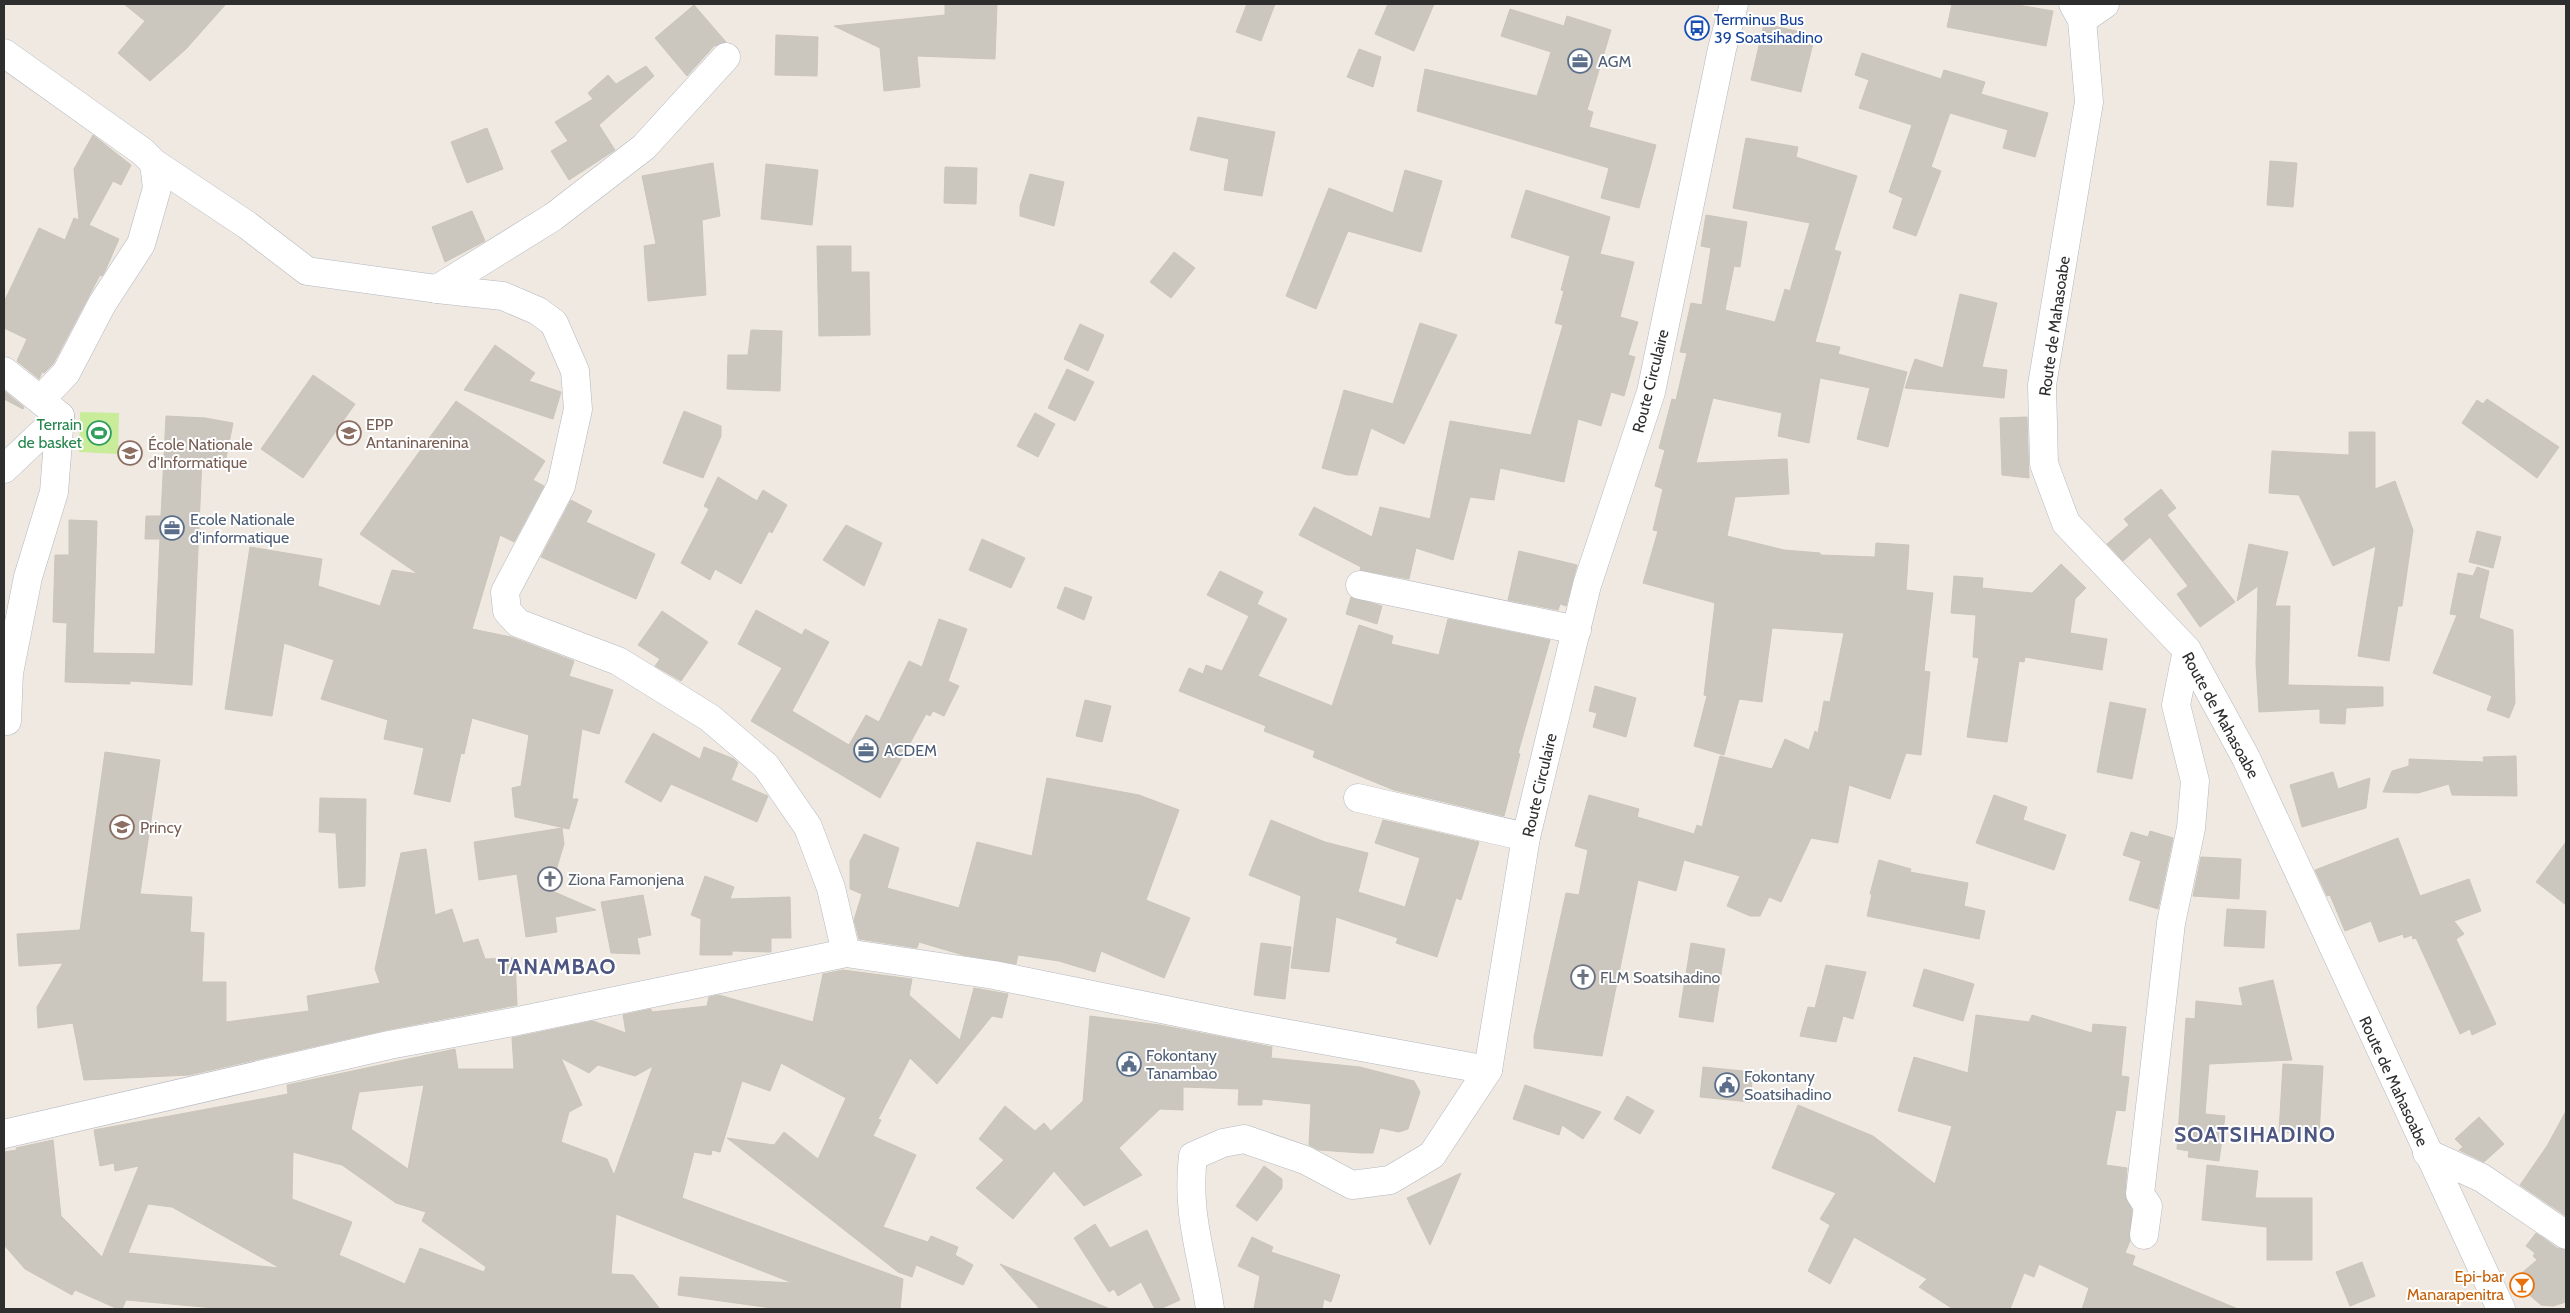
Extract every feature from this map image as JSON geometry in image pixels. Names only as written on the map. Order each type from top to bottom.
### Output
[{"type":"street","name":"Route Circulaire","points":[[1210,1309],[1193,1225],[1189,1184],[1193,1156],[1223,1143],[1244,1139],[1306,1160],[1352,1185],[1390,1180],[1432,1155],[1488,1070],[1526,837],[1587,585],[1651,392],[1720,59],[1734,4]]},
{"type":"street","points":[[2078,12],[2104,4]]},
{"type":"street","name":"Route de Mahasoabe","points":[[2078,12],[2089,102],[2042,385],[2044,464],[2066,523],[2187,650],[2246,758],[2427,1153],[2501,1309]]},
{"type":"street","points":[[4,53],[143,152],[154,163],[247,225],[307,271],[502,296],[538,311],[554,323],[575,371],[578,409],[561,486],[505,592],[507,611],[518,623],[618,661],[710,718],[766,766],[808,827],[831,888],[846,953]]},
{"type":"street","points":[[437,289],[552,217],[644,147],[726,57]]},
{"type":"street","points":[[4,469],[50,408],[102,304],[141,244],[157,188],[154,163]]},
{"type":"street","points":[[4,371],[50,408],[54,492],[28,577],[14,644],[9,673],[7,721]]},
{"type":"street","points":[[1360,585],[1577,630]]},
{"type":"street","points":[[2144,1235],[2148,1206],[2140,1194],[2171,923],[2190,828],[2195,781],[2176,705],[2187,650]]},
{"type":"street","points":[[1358,798],[1526,837]]},
{"type":"street","points":[[4,1134],[389,1045],[513,1022],[846,953],[994,975],[1240,1025],[1488,1070]]},
{"type":"street","points":[[2427,1153],[2482,1178],[2566,1235]]},
{"type":"green space","name":"Terrain de basket","points":[[80,412],[119,413],[118,454],[79,452]]},
{"type":"building","points":[[124,4],[226,4],[186,49],[150,81],[118,53],[145,21]]},
{"type":"building","points":[[945,4],[997,4],[995,59],[917,56],[920,87],[884,91],[880,48],[834,26],[945,15]]},
{"type":"building","points":[[1247,4],[1275,4],[1261,41],[1236,32]]},
{"type":"building","points":[[1388,4],[1434,4],[1414,51],[1375,34]]},
{"type":"building","points":[[1952,4],[2012,4],[2053,11],[2046,46],[1947,27]]},
{"type":"building","points":[[694,5],[726,42],[714,46],[687,76],[655,38]]},
{"type":"building","points":[[1510,9],[1564,26],[1567,16],[1611,30],[1587,110],[1593,112],[1589,127],[1656,145],[1639,208],[1601,198],[1609,168],[1417,111],[1425,69],[1537,96],[1551,52],[1501,36]]},
{"type":"building","points":[[1764,24],[1815,35],[1801,92],[1751,80]]},
{"type":"building","points":[[776,35],[818,37],[817,76],[775,75]]},
{"type":"building","points":[[1359,49],[1381,57],[1373,87],[1347,77]]},
{"type":"building","points":[[1862,53],[1941,79],[1944,70],[1985,82],[1981,94],[2048,113],[2035,157],[2003,148],[2008,130],[1950,113],[1931,167],[1941,171],[1916,236],[1893,228],[1903,198],[1889,192],[1912,125],[1859,108],[1869,80],[1855,75]]},
{"type":"building","points":[[646,66],[654,76],[599,125],[615,150],[569,180],[551,151],[568,141],[555,122],[593,99],[588,93],[608,75],[616,84]]},
{"type":"building","points":[[1198,117],[1275,132],[1262,196],[1224,190],[1229,159],[1190,150]]},
{"type":"building","points":[[487,128],[503,169],[467,183],[451,142]]},
{"type":"building","points":[[93,135],[131,165],[121,185],[113,181],[89,225],[119,239],[105,271],[102,276],[100,275],[53,364],[44,373],[42,372],[39,379],[17,361],[27,339],[4,328],[4,302],[39,228],[65,240],[74,218],[79,220],[74,169]]},
{"type":"building","points":[[1746,138],[1798,147],[1796,157],[1857,176],[1834,250],[1841,252],[1815,342],[1840,347],[1838,354],[1907,372],[1888,447],[1857,439],[1870,388],[1820,378],[1809,443],[1778,436],[1782,413],[1713,398],[1696,463],[1787,459],[1789,494],[1735,497],[1727,536],[1784,550],[1820,553],[1820,555],[1875,557],[1876,543],[1909,545],[1906,590],[1933,593],[1924,671],[1930,672],[1921,755],[1906,753],[1890,799],[1849,785],[1838,843],[1811,838],[1781,902],[1769,897],[1760,916],[1750,916],[1727,906],[1740,876],[1684,860],[1676,891],[1638,880],[1602,1056],[1534,1048],[1534,1037],[1566,893],[1579,895],[1588,850],[1575,846],[1589,795],[1639,809],[1637,817],[1694,834],[1697,825],[1702,827],[1720,756],[1772,769],[1785,739],[1809,750],[1815,731],[1818,733],[1824,701],[1830,702],[1844,633],[1772,628],[1762,702],[1739,699],[1724,755],[1694,746],[1707,696],[1704,695],[1715,603],[1643,583],[1658,531],[1653,530],[1663,489],[1655,486],[1665,450],[1659,448],[1672,399],[1676,400],[1687,353],[1680,352],[1691,303],[1702,305],[1711,248],[1701,246],[1706,215],[1747,222],[1740,267],[1734,266],[1725,310],[1775,322],[1785,289],[1790,291],[1810,223],[1733,208]]},
{"type":"building","points":[[2270,161],[2297,163],[2293,207],[2267,205]]},
{"type":"building","points":[[713,163],[720,216],[702,220],[706,295],[648,301],[644,246],[656,244],[642,176]]},
{"type":"building","points":[[766,164],[818,170],[812,225],[761,219]]},
{"type":"building","points":[[945,167],[977,168],[976,204],[944,203]]},
{"type":"building","points":[[1405,170],[1442,181],[1421,252],[1348,231],[1316,309],[1286,296],[1329,188],[1393,213]]},
{"type":"building","points":[[1030,174],[1064,182],[1054,226],[1020,216],[1020,206]]},
{"type":"building","points":[[1526,190],[1610,217],[1600,254],[1634,262],[1620,317],[1638,322],[1628,355],[1635,357],[1624,396],[1611,392],[1601,426],[1578,419],[1564,482],[1500,468],[1494,500],[1470,497],[1453,560],[1416,548],[1409,579],[1360,570],[1361,567],[1299,535],[1314,507],[1372,537],[1380,507],[1430,519],[1450,421],[1531,435],[1563,325],[1555,323],[1564,291],[1561,290],[1570,256],[1511,237]]},
{"type":"building","points":[[472,211],[485,241],[445,262],[432,227]]},
{"type":"building","points":[[817,246],[851,246],[851,272],[869,272],[870,335],[819,336]]},
{"type":"building","points":[[1174,252],[1195,268],[1171,298],[1150,282]]},
{"type":"building","points":[[1960,294],[1997,303],[1982,367],[2007,370],[2004,398],[1905,388],[1915,359],[1943,368]]},
{"type":"building","points":[[1420,323],[1457,335],[1404,444],[1371,428],[1357,475],[1347,475],[1322,468],[1344,390],[1393,404]]},
{"type":"building","points":[[1080,324],[1104,335],[1088,371],[1064,359]]},
{"type":"building","points":[[751,330],[782,331],[780,391],[727,389],[728,355],[748,355]]},
{"type":"building","points":[[495,345],[535,373],[529,381],[561,392],[553,419],[464,390]]},
{"type":"building","points":[[1067,369],[1094,382],[1075,421],[1048,408]]},
{"type":"building","points":[[313,375],[355,404],[303,478],[261,449]]},
{"type":"building","points":[[4,391],[24,407],[23,409],[4,399]]},
{"type":"building","points":[[2487,399],[2559,447],[2537,478],[2462,423],[2477,400],[2483,404]]},
{"type":"building","points":[[456,401],[545,461],[533,480],[544,486],[514,542],[500,535],[472,629],[511,637],[574,661],[569,676],[613,690],[599,734],[582,729],[572,799],[578,799],[569,829],[515,817],[512,788],[521,786],[529,735],[472,718],[464,754],[461,753],[450,802],[414,794],[424,748],[384,739],[388,720],[321,699],[334,660],[284,643],[272,716],[225,709],[250,547],[322,559],[318,586],[380,606],[392,570],[418,574],[360,534]]},
{"type":"building","points":[[684,411],[721,426],[721,436],[703,478],[663,463]]},
{"type":"building","points":[[1035,413],[1055,424],[1038,457],[1017,446]]},
{"type":"building","points":[[166,416],[205,418],[233,423],[225,463],[202,459],[192,685],[130,681],[130,684],[65,682],[67,623],[53,622],[55,555],[69,555],[69,520],[97,521],[93,653],[155,654],[160,539],[145,539],[146,516],[161,516]]},
{"type":"building","points":[[2027,417],[2029,478],[2002,475],[2000,418]]},
{"type":"building","points":[[2349,432],[2375,432],[2375,489],[2395,481],[2413,530],[2402,606],[2398,606],[2389,661],[2358,656],[2376,546],[2333,566],[2299,495],[2269,493],[2272,451],[2349,455]]},
{"type":"building","points":[[718,477],[757,501],[763,490],[787,505],[772,533],[769,531],[741,584],[715,569],[710,580],[681,563],[709,509],[704,506]]},
{"type":"building","points":[[2161,489],[2176,508],[2167,515],[2235,602],[2200,627],[2177,594],[2188,586],[2150,537],[2123,561],[2107,544],[2129,525],[2124,519]]},
{"type":"building","points":[[571,500],[592,511],[586,522],[655,554],[636,599],[541,557]]},
{"type":"building","points":[[846,525],[882,543],[864,586],[823,560]]},
{"type":"building","points":[[2477,531],[2501,537],[2493,568],[2469,562]]},
{"type":"building","points":[[982,539],[1025,558],[1011,588],[969,570]]},
{"type":"building","points":[[2249,544],[2288,552],[2275,606],[2290,606],[2288,685],[2383,687],[2383,706],[2346,708],[2345,724],[2320,723],[2320,709],[2259,712],[2256,664],[2258,586],[2237,601]]},
{"type":"building","points":[[1519,551],[1577,565],[1566,606],[1560,604],[1558,610],[1508,600]]},
{"type":"building","points":[[2061,564],[2086,588],[2075,599],[2070,633],[2107,639],[2102,670],[2025,657],[2024,662],[2019,661],[2007,742],[1967,737],[1979,658],[1973,657],[1976,615],[1951,613],[1954,576],[1983,578],[1982,588],[2032,593]]},
{"type":"building","points":[[2477,567],[2489,571],[2479,618],[2513,630],[2515,703],[2509,718],[2487,710],[2492,696],[2433,673],[2457,615],[2450,614],[2458,573],[2473,576]]},
{"type":"building","points":[[1220,571],[1263,592],[1257,604],[1287,619],[1258,676],[1332,706],[1359,625],[1393,636],[1391,644],[1439,655],[1448,619],[1550,640],[1518,753],[1520,754],[1504,816],[1394,790],[1313,757],[1315,751],[1264,731],[1266,726],[1179,691],[1189,668],[1203,674],[1206,665],[1222,671],[1249,616],[1207,595]]},
{"type":"building","points":[[1065,587],[1092,597],[1084,620],[1057,608]]},
{"type":"building","points":[[1351,597],[1382,606],[1377,624],[1346,614]]},
{"type":"building","points":[[756,610],[802,635],[805,629],[829,642],[792,711],[849,745],[866,715],[879,722],[909,661],[922,667],[939,619],[967,629],[948,681],[959,686],[944,716],[933,711],[930,716],[926,714],[880,798],[751,721],[782,668],[738,644]]},
{"type":"building","points":[[662,611],[708,642],[681,681],[655,666],[660,659],[638,645]]},
{"type":"building","points":[[1595,686],[1636,698],[1626,737],[1593,727],[1597,713],[1589,711]]},
{"type":"building","points":[[1085,700],[1111,706],[1102,742],[1076,736]]},
{"type":"building","points":[[2110,702],[2146,709],[2132,779],[2097,772]]},
{"type":"building","points":[[653,733],[700,759],[704,747],[734,759],[738,763],[731,780],[768,796],[757,822],[671,784],[661,802],[625,782]]},
{"type":"building","points":[[105,752],[160,760],[140,894],[192,897],[190,932],[204,933],[202,982],[226,982],[226,1022],[309,1011],[307,996],[380,983],[375,969],[401,853],[426,849],[435,915],[452,909],[463,943],[478,939],[485,959],[515,958],[517,1005],[386,1030],[189,1075],[84,1080],[73,1023],[38,1028],[37,1007],[63,963],[19,966],[17,934],[80,930]]},
{"type":"building","points":[[2516,756],[2517,796],[2452,795],[2449,784],[2418,793],[2383,792],[2392,771],[2409,766],[2409,759],[2484,762],[2483,757]]},
{"type":"building","points":[[2333,772],[2338,789],[2370,778],[2366,808],[2302,827],[2290,785]]},
{"type":"building","points":[[1047,778],[1139,795],[1179,810],[1146,900],[1190,918],[1164,978],[1101,951],[1095,972],[1059,961],[1018,955],[1016,964],[963,955],[919,942],[917,948],[859,939],[854,920],[862,894],[850,889],[850,861],[864,834],[899,848],[887,888],[959,908],[977,842],[1032,856]]},
{"type":"building","points":[[1994,795],[2027,807],[2023,820],[2066,835],[2054,870],[1976,843]]},
{"type":"building","points":[[320,798],[366,799],[365,886],[339,888],[336,833],[319,832]]},
{"type":"building","points":[[1271,820],[1325,842],[1368,853],[1358,892],[1405,907],[1420,858],[1375,843],[1383,820],[1479,842],[1461,900],[1456,898],[1437,957],[1396,943],[1398,938],[1336,917],[1329,972],[1291,968],[1301,896],[1249,875]]},
{"type":"building","points":[[562,828],[564,844],[550,890],[596,910],[555,917],[557,932],[526,937],[517,874],[479,880],[474,842]]},
{"type":"building","points":[[2150,831],[2173,838],[2158,909],[2129,900],[2141,861],[2123,855],[2131,832],[2148,837]]},
{"type":"building","points":[[2398,838],[2420,896],[2469,879],[2481,911],[2454,921],[2464,934],[2456,939],[2496,1024],[2472,1035],[2470,1029],[2460,1034],[2416,938],[2413,939],[2412,935],[2404,938],[2403,934],[2379,942],[2371,921],[2345,931],[2330,895],[2327,896],[2315,870]]},
{"type":"building","points":[[2566,842],[2566,905],[2536,882]]},
{"type":"building","points":[[2201,857],[2241,859],[2239,899],[2193,896]]},
{"type":"building","points":[[1879,860],[1911,869],[1910,872],[1968,883],[1964,906],[1985,911],[1979,939],[1867,916],[1872,894],[1870,894]]},
{"type":"building","points":[[705,876],[734,887],[730,899],[790,897],[791,938],[771,938],[771,952],[732,951],[732,955],[700,955],[701,919],[691,915]]},
{"type":"building","points":[[643,895],[651,935],[637,938],[640,954],[611,953],[601,902]]},
{"type":"building","points":[[2227,909],[2266,911],[2264,948],[2224,946]]},
{"type":"building","points":[[1261,943],[1291,947],[1285,999],[1254,995]]},
{"type":"building","points":[[1691,943],[1725,949],[1713,1022],[1679,1017]]},
{"type":"building","points":[[1826,965],[1866,972],[1853,1019],[1843,1016],[1836,1042],[1800,1036],[1808,1007],[1815,1008]]},
{"type":"building","points":[[1924,969],[1974,984],[1963,1021],[1913,1006]]},
{"type":"building","points":[[843,970],[912,979],[909,995],[960,1040],[974,988],[1008,994],[1002,1018],[992,1016],[937,1084],[910,1058],[878,1119],[881,1120],[873,1136],[916,1155],[883,1227],[928,1242],[931,1236],[958,1247],[955,1255],[973,1265],[963,1285],[916,1265],[912,1277],[898,1272],[727,1138],[774,1145],[784,1132],[818,1159],[846,1098],[781,1063],[770,1091],[742,1081],[720,1152],[712,1150],[711,1155],[694,1152],[682,1198],[903,1279],[900,1309],[779,1309],[678,1295],[680,1277],[793,1283],[616,1214],[611,1274],[633,1275],[660,1309],[226,1309],[126,1300],[122,1309],[118,1309],[75,1290],[72,1295],[25,1269],[4,1245],[4,1152],[17,1150],[16,1148],[53,1140],[61,1216],[102,1257],[139,1166],[115,1171],[114,1163],[100,1166],[94,1130],[288,1094],[287,1085],[455,1049],[458,1069],[514,1069],[512,1038],[593,1021],[626,1033],[623,1015],[651,1009],[652,1012],[707,1006],[709,997],[719,995],[813,1022],[823,974]],"holes":[[[561,1058],[589,1073],[598,1065],[635,1076],[653,1066],[614,1175],[607,1159],[561,1142],[569,1112],[582,1105]],[[424,1085],[408,1169],[351,1129],[359,1092]],[[293,1152],[342,1165],[396,1203],[426,1212],[422,1221],[486,1267],[484,1272],[420,1248],[405,1284],[339,1255],[352,1222],[292,1199]],[[148,1204],[172,1207],[280,1268],[128,1253]]]},
{"type":"building","points":[[2273,980],[2292,1060],[2209,1064],[2205,1114],[2225,1116],[2219,1161],[2188,1157],[2189,1151],[2177,1149],[2186,1018],[2195,1019],[2196,1001],[2243,1006],[2239,988]]},
{"type":"building","points":[[1976,1015],[2029,1022],[2032,1015],[2092,1033],[2093,1024],[2126,1027],[2121,1076],[2129,1077],[2125,1111],[2116,1110],[2106,1165],[2127,1168],[2125,1193],[2132,1210],[2130,1241],[2125,1253],[2135,1256],[2132,1265],[2238,1309],[2082,1309],[2089,1288],[2039,1264],[2034,1277],[2024,1273],[2010,1309],[1953,1309],[1919,1287],[1927,1279],[1854,1237],[1830,1284],[1808,1271],[1830,1225],[1820,1219],[1836,1193],[1772,1168],[1798,1105],[1873,1136],[1935,1184],[1952,1126],[1898,1111],[1914,1057],[1968,1073]]},
{"type":"building","points":[[1090,1016],[1160,1025],[1272,1047],[1271,1058],[1360,1067],[1414,1081],[1420,1092],[1408,1129],[1399,1132],[1380,1128],[1373,1153],[1361,1153],[1319,1150],[1309,1145],[1311,1104],[1262,1099],[1262,1105],[1238,1105],[1239,1089],[1183,1087],[1183,1110],[1160,1109],[1119,1148],[1142,1175],[1084,1206],[1054,1171],[1013,1219],[976,1188],[1004,1160],[979,1139],[1005,1106],[1035,1131],[1044,1123],[1051,1131],[1083,1101]]},
{"type":"building","points":[[2283,1064],[2323,1066],[2319,1135],[2279,1132]]},
{"type":"building","name":"Fokontany Soatsihadino","points":[[1703,1067],[1753,1072],[1750,1102],[1700,1097]]},
{"type":"building","points":[[1525,1085],[1601,1112],[1583,1139],[1562,1125],[1559,1135],[1513,1119]]},
{"type":"building","points":[[1627,1096],[1654,1111],[1640,1134],[1614,1119]]},
{"type":"building","points":[[2566,1111],[2566,1216],[2520,1185],[2547,1146]]},
{"type":"building","points":[[2479,1117],[2504,1144],[2484,1162],[2459,1150],[2463,1147],[2455,1139]]},
{"type":"building","points":[[2207,1165],[2258,1171],[2255,1198],[2312,1198],[2312,1260],[2267,1260],[2267,1227],[2202,1220]]},
{"type":"building","points":[[1264,1166],[1282,1179],[1282,1188],[1257,1221],[1236,1206]]},
{"type":"building","points":[[1461,1173],[1430,1245],[1407,1198]]},
{"type":"building","points":[[1095,1224],[1110,1248],[1147,1230],[1180,1300],[1160,1309],[1155,1309],[1141,1282],[1118,1296],[1114,1289],[1109,1292],[1074,1238]]},
{"type":"building","points":[[2536,1233],[2557,1248],[2566,1250],[2566,1302],[2553,1306],[2541,1305],[2526,1292],[2516,1278],[2537,1260],[2533,1256],[2535,1253],[2526,1246]]},
{"type":"building","points":[[1252,1237],[1273,1247],[1271,1252],[1340,1275],[1331,1302],[1324,1299],[1322,1309],[1254,1309],[1260,1276],[1238,1266]]},
{"type":"building","points":[[2362,1262],[2375,1296],[2350,1306],[2336,1272]]},
{"type":"building","points":[[1000,1264],[1108,1308],[1108,1309],[1040,1309]]},
{"type":"place","name":"Terminus Bus 39 Soatsihadino","points":[[1697,28]]},
{"type":"place","name":"AGM","points":[[1580,61]]},
{"type":"place","name":"Terrain de basket","points":[[99,433]]},
{"type":"place","name":"EPP Antaninarenina","points":[[349,433]]},
{"type":"place","name":"École Nationale d'Informatique","points":[[130,453]]},
{"type":"place","name":"Ecole Nationale d'informatique","points":[[172,528]]},
{"type":"place","name":"ACDEM","points":[[866,750]]},
{"type":"place","name":"Princy","points":[[122,827]]},
{"type":"place","name":"Ziona Famonjena","points":[[550,879]]},
{"type":"place","name":"FLM Soatsihadino","points":[[1583,977]]},
{"type":"place","name":"Fokontany Tanambao","points":[[1129,1064]]},
{"type":"place","name":"Fokontany Soatsihadino","points":[[1727,1085]]},
{"type":"place","name":"Epi-bar Manarapenitra","points":[[2522,1285]]},
{"type":"district","name":"TANAMBAO","points":[[557,967]]},
{"type":"district","name":"SOATSIHADINO","points":[[2255,1135]]}]
